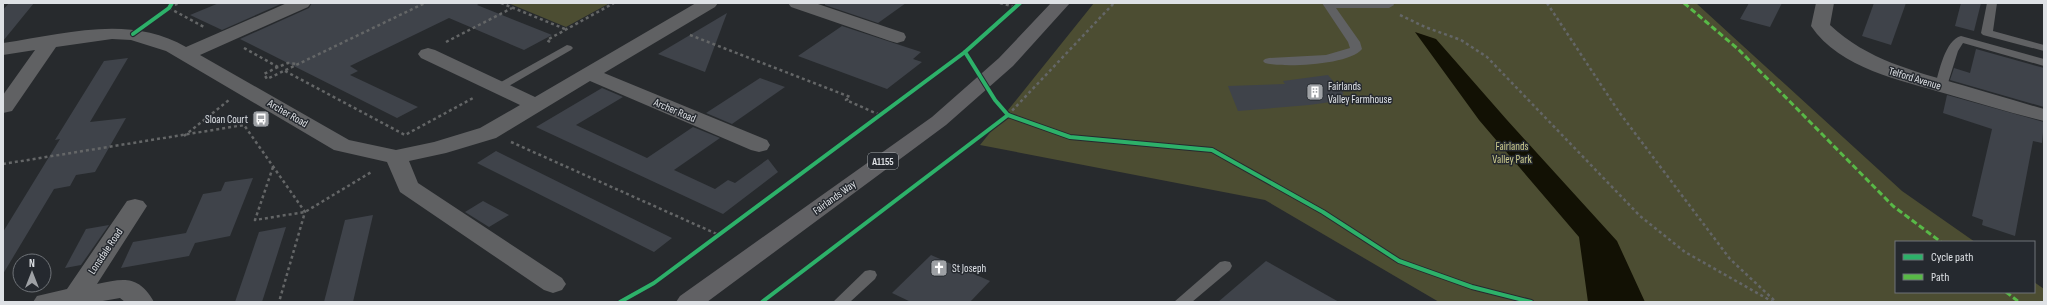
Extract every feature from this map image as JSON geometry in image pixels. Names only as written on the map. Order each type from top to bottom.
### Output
[{"type":"main road","name":"Fairlands Way","points":[[689,302],[939,121],[1006,62],[1061,3]]},
{"type":"street","points":[[186,54],[302,3]]},
{"type":"street","name":"Archer Road","points":[[3,49],[112,33],[133,34],[186,54],[342,145],[396,157],[438,148],[488,132],[590,74],[709,3]]},
{"type":"street","points":[[797,3],[897,37]]},
{"type":"street","name":"Telford Avenue","points":[[1825,3],[1820,26],[1831,39],[1850,52],[1890,72],[2044,115]]},
{"type":"street","points":[[6,108],[50,42]]},
{"type":"street","points":[[428,54],[536,105]]},
{"type":"street","name":"Archer Road","points":[[590,74],[759,145]]},
{"type":"street","points":[[396,157],[408,187],[553,284]]},
{"type":"street","name":"Lonsdale Road","points":[[75,297],[136,206]]},
{"type":"street","name":"Lonsdale Road","points":[[46,302],[125,288],[141,302]]},
{"type":"lane","points":[[1992,3],[1986,33],[2044,48]]},
{"type":"lane","points":[[1328,4],[1389,4]]},
{"type":"lane","points":[[1269,62],[1333,58],[1348,55],[1356,49],[1354,42],[1328,4]]},
{"type":"lane","points":[[1941,86],[1952,50],[1961,39],[2044,63]]},
{"type":"lane","points":[[496,86],[567,48]]},
{"type":"lane","points":[[1182,302],[1225,266]]},
{"type":"lane","points":[[841,302],[870,275]]},
{"type":"path","points":[[169,8],[172,3]]},
{"type":"path","points":[[163,12],[180,3]]},
{"type":"path","points":[[278,67],[264,74],[268,79],[425,3]]},
{"type":"path","points":[[501,3],[565,29]]},
{"type":"path","points":[[1000,3],[1015,8]]},
{"type":"path","points":[[1009,12],[1020,3]]},
{"type":"path","points":[[1002,120],[1114,3]]},
{"type":"path","points":[[1548,3],[1619,112],[1730,260],[1775,302]]},
{"type":"path","points":[[1389,4],[1403,18],[1461,40],[1487,57],[1640,216],[1685,252],[1775,302]]},
{"type":"path","points":[[428,54],[454,37],[512,8]]},
{"type":"path","points":[[669,27],[850,97],[846,100],[880,115]]},
{"type":"path","points":[[285,71],[405,135],[496,86]]},
{"type":"path","points":[[184,136],[233,97]]},
{"type":"path","points":[[874,119],[886,110]]},
{"type":"path","points":[[1004,110],[1008,115],[1015,118]]},
{"type":"path","points":[[3,164],[184,136],[244,125],[305,212]]},
{"type":"path","points":[[488,132],[719,235]]},
{"type":"path","points":[[273,167],[255,220],[305,212],[396,157]]},
{"type":"path","points":[[279,302],[305,212]]},
{"type":"path","points":[[713,239],[725,230]]},
{"type":"green space","points":[[508,3],[604,3],[608,4],[566,27]]},
{"type":"green space","name":"Fairlands Valley Park","points":[[1094,3],[1696,3],[1902,191],[1974,241],[1895,241],[1895,293],[2035,293],[2035,283],[2044,289],[2044,302],[1439,302],[1265,200],[980,145]]},
{"type":"shaded area","points":[[1415,32],[1436,39],[1617,241],[1645,302],[1588,302],[1579,237],[1479,120]]},
{"type":"building","points":[[9,3],[34,3],[3,41],[3,10]]},
{"type":"building","points":[[219,3],[283,3],[222,30],[190,15]]},
{"type":"building","points":[[312,3],[480,3],[477,5],[552,35],[524,50],[449,18],[350,66],[358,71],[350,75],[418,107],[397,118],[240,39],[309,8]]},
{"type":"building","points":[[825,3],[906,3],[878,23],[825,5]]},
{"type":"building","points":[[1749,3],[1782,3],[1770,27],[1740,19]]},
{"type":"building","points":[[1874,3],[1906,3],[1891,45],[1862,36]]},
{"type":"building","points":[[1961,3],[1981,3],[1974,31],[1955,26]]},
{"type":"building","points":[[727,13],[705,72],[658,54]]},
{"type":"building","points":[[842,26],[921,52],[913,59],[922,62],[887,89],[798,56]]},
{"type":"building","points":[[1976,49],[2044,68],[2044,107],[1950,80],[1954,68],[1970,73]]},
{"type":"building","points":[[128,58],[90,122],[126,118],[95,172],[76,175],[70,186],[54,189],[16,253],[12,253],[12,259],[3,274],[3,232],[60,139],[55,140],[104,61]]},
{"type":"building","points":[[1328,75],[1344,94],[1342,94],[1344,97],[1328,99],[1331,102],[1309,105],[1238,111],[1228,86],[1285,84],[1283,81]]},
{"type":"building","points":[[760,78],[785,87],[732,124],[706,113]]},
{"type":"building","points":[[602,88],[623,97],[576,125],[647,158],[693,127],[720,138],[674,170],[715,189],[728,180],[735,183],[768,159],[778,172],[723,214],[536,127]]},
{"type":"building","points":[[1947,95],[2044,122],[2042,143],[2033,141],[2015,236],[1982,225],[1983,220],[1972,216],[1992,129],[1943,113]]},
{"type":"building","points":[[496,151],[672,238],[654,252],[477,163]]},
{"type":"building","points":[[253,178],[230,236],[195,243],[189,256],[121,268],[133,242],[186,233],[203,194],[221,191],[225,182]]},
{"type":"building","points":[[483,201],[509,215],[489,227],[465,212]]},
{"type":"building","points":[[373,215],[353,302],[324,302],[345,220]]},
{"type":"building","points":[[109,225],[81,265],[65,268],[86,229]]},
{"type":"building","points":[[286,227],[262,302],[235,302],[259,232]]},
{"type":"building","name":"St Joseph","points":[[931,255],[990,281],[970,302],[911,302],[892,293]]},
{"type":"building","points":[[1266,261],[1339,302],[1218,302]]},
{"type":"marked path","points":[[1684,3],[1738,49],[1893,206],[1940,241]]},
{"type":"marked path","points":[[2007,293],[2019,302]]},
{"type":"cycle path","points":[[133,34],[169,8],[172,3]]},
{"type":"cycle path","points":[[620,302],[654,283],[965,52],[1020,3]]},
{"type":"cycle path","points":[[965,52],[995,100],[1008,115],[1070,137],[1212,150],[1323,212],[1399,261],[1472,287],[1531,302]]},
{"type":"cycle path","points":[[762,302],[1008,115]]},
{"type":"place","name":"Fairlands Valley Farmhouse","points":[[1315,92]]},
{"type":"place","name":"Sloan Court","points":[[261,119]]},
{"type":"place","name":"St Joseph","points":[[939,268]]}]
